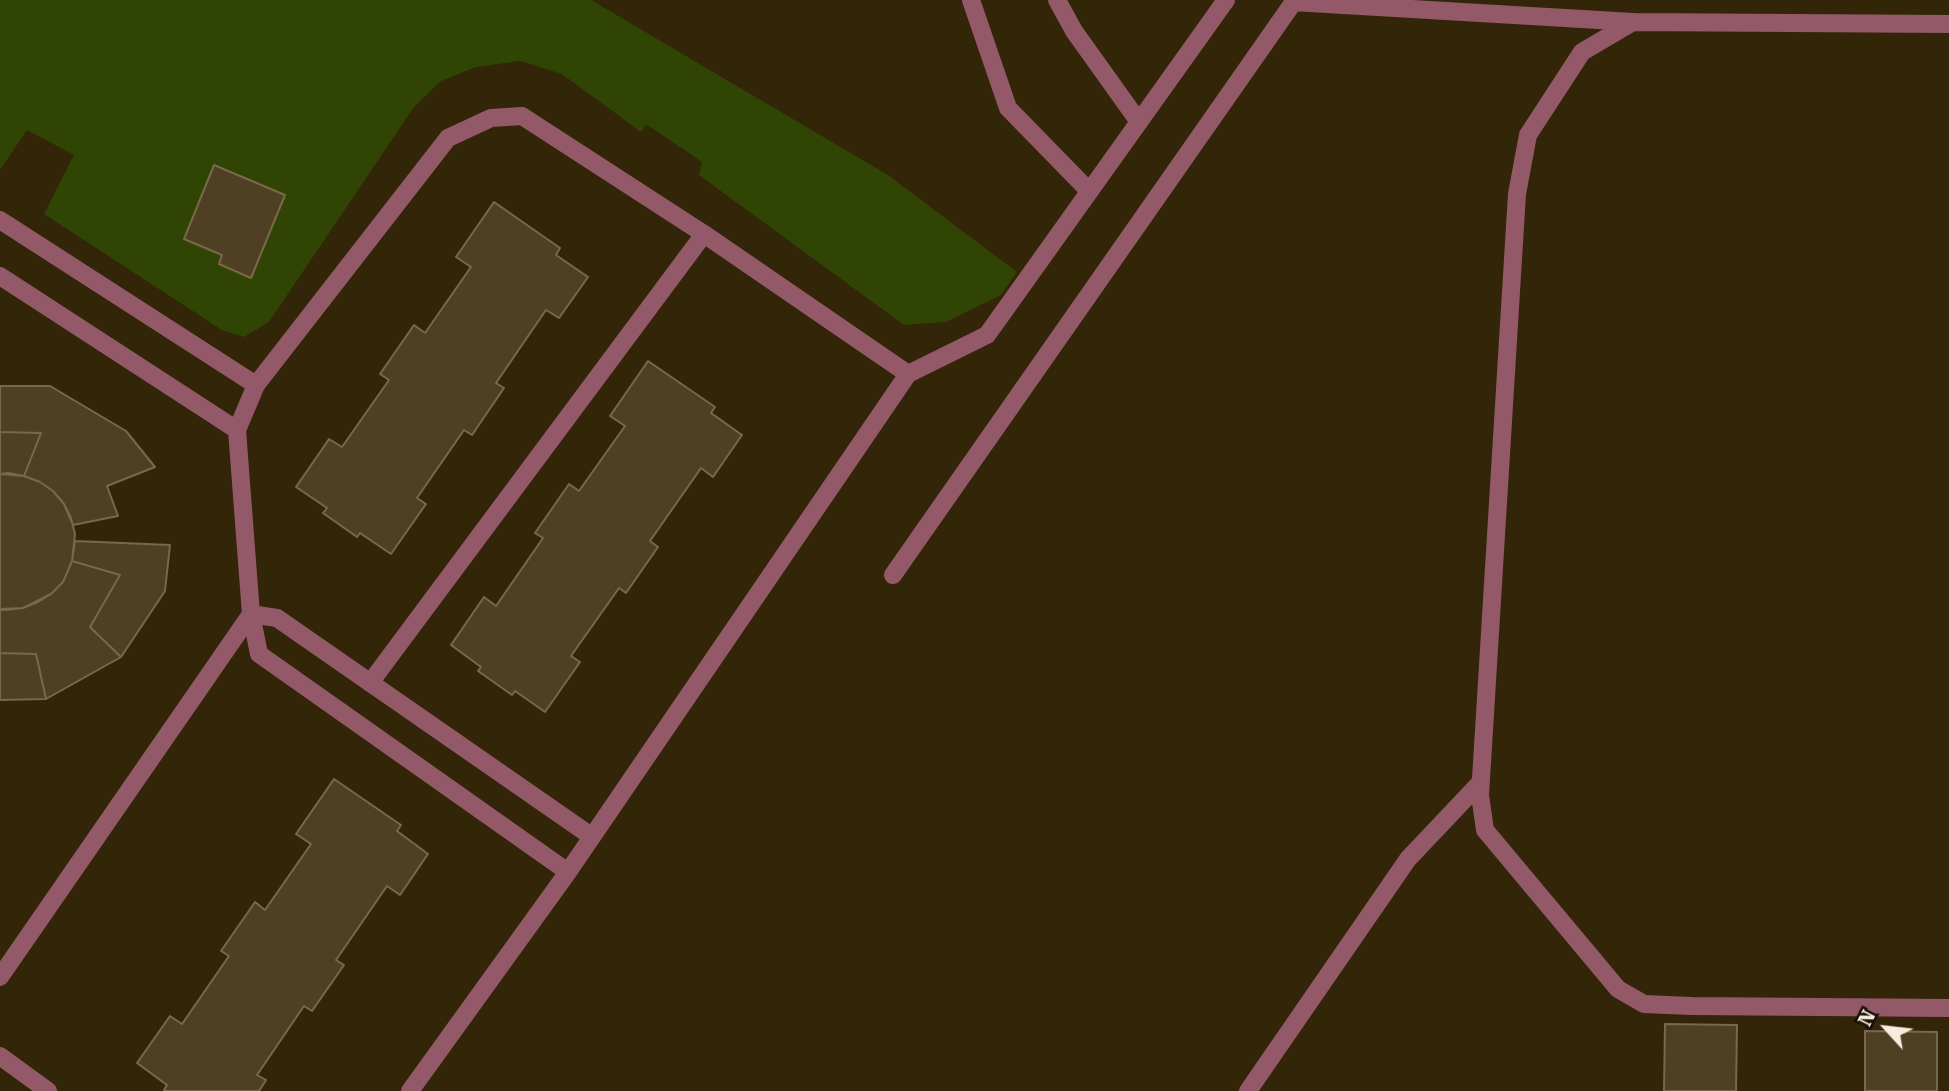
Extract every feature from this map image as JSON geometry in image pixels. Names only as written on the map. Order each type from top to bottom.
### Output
[{"type":"lane","points":[[971,0],[1008,108],[1089,191]]},
{"type":"lane","points":[[1057,0],[1074,31],[1139,122]]},
{"type":"lane","points":[[410,1091],[568,872],[908,374],[987,335],[1226,0]]},
{"type":"lane","points":[[892,575],[1294,1],[1633,22],[1949,24]]},
{"type":"lane","points":[[1633,22],[1582,52],[1528,135],[1517,194],[1480,783],[1485,830],[1618,989],[1644,1004],[1949,1008]]},
{"type":"lane","points":[[568,872],[260,654],[251,614],[237,430],[256,385],[447,138],[491,118],[522,116],[704,234],[908,374]]},
{"type":"lane","points":[[0,220],[256,385]]},
{"type":"lane","points":[[370,682],[704,234]]},
{"type":"lane","points":[[0,276],[237,430]]},
{"type":"lane","points":[[251,614],[278,618],[591,836]]},
{"type":"lane","points":[[0,977],[251,614]]},
{"type":"lane","points":[[1248,1091],[1408,859],[1480,783]]},
{"type":"lane","points":[[0,1056],[48,1091]]},
{"type":"green space","points":[[0,0],[591,0],[888,175],[1017,272],[1001,295],[946,322],[904,325],[699,175],[702,162],[646,124],[641,132],[562,74],[520,61],[476,67],[441,81],[414,107],[269,322],[244,337],[222,330],[44,214],[74,155],[27,130],[0,170]]},
{"type":"building","points":[[214,165],[285,195],[251,278],[219,264],[222,255],[184,239]]},
{"type":"building","points":[[494,202],[560,248],[556,255],[588,277],[559,318],[546,310],[496,383],[504,388],[472,435],[464,430],[417,498],[426,504],[391,554],[360,533],[357,537],[323,513],[327,508],[296,487],[329,439],[342,447],[389,380],[380,374],[414,325],[425,333],[471,267],[456,257]]},
{"type":"building","points":[[648,361],[715,407],[711,413],[742,435],[713,477],[701,468],[650,541],[658,547],[626,593],[619,588],[571,656],[580,662],[545,712],[515,691],[512,695],[478,671],[481,667],[451,645],[484,597],[496,606],[543,538],[535,533],[569,484],[579,491],[625,426],[610,416]]},
{"type":"building","points":[[0,386],[50,386],[126,431],[155,467],[107,486],[118,516],[73,525],[64,504],[53,491],[24,476],[41,433],[0,432]]},
{"type":"building","points":[[0,432],[41,433],[24,476],[0,474]]},
{"type":"building","points":[[8,473],[40,482],[53,491],[64,504],[75,534],[72,561],[63,582],[38,602],[23,608],[0,610],[0,474]]},
{"type":"building","points":[[75,541],[170,545],[165,591],[121,657],[90,627],[120,575],[72,561]]},
{"type":"building","points":[[72,561],[120,575],[90,627],[121,657],[46,699],[36,654],[0,653],[0,609],[23,608],[51,594],[63,582]]},
{"type":"building","points":[[0,653],[36,654],[46,699],[0,700]]},
{"type":"building","points":[[334,779],[401,825],[397,831],[428,854],[400,895],[387,886],[336,960],[344,965],[312,1011],[304,1006],[257,1075],[266,1080],[259,1091],[164,1090],[167,1085],[137,1063],[170,1016],[182,1024],[229,956],[221,951],[255,902],[265,910],[311,844],[296,834]]},
{"type":"building","points":[[1665,1024],[1737,1025],[1736,1091],[1664,1091]]},
{"type":"building","points":[[1865,1031],[1937,1032],[1937,1091],[1865,1091]]}]
